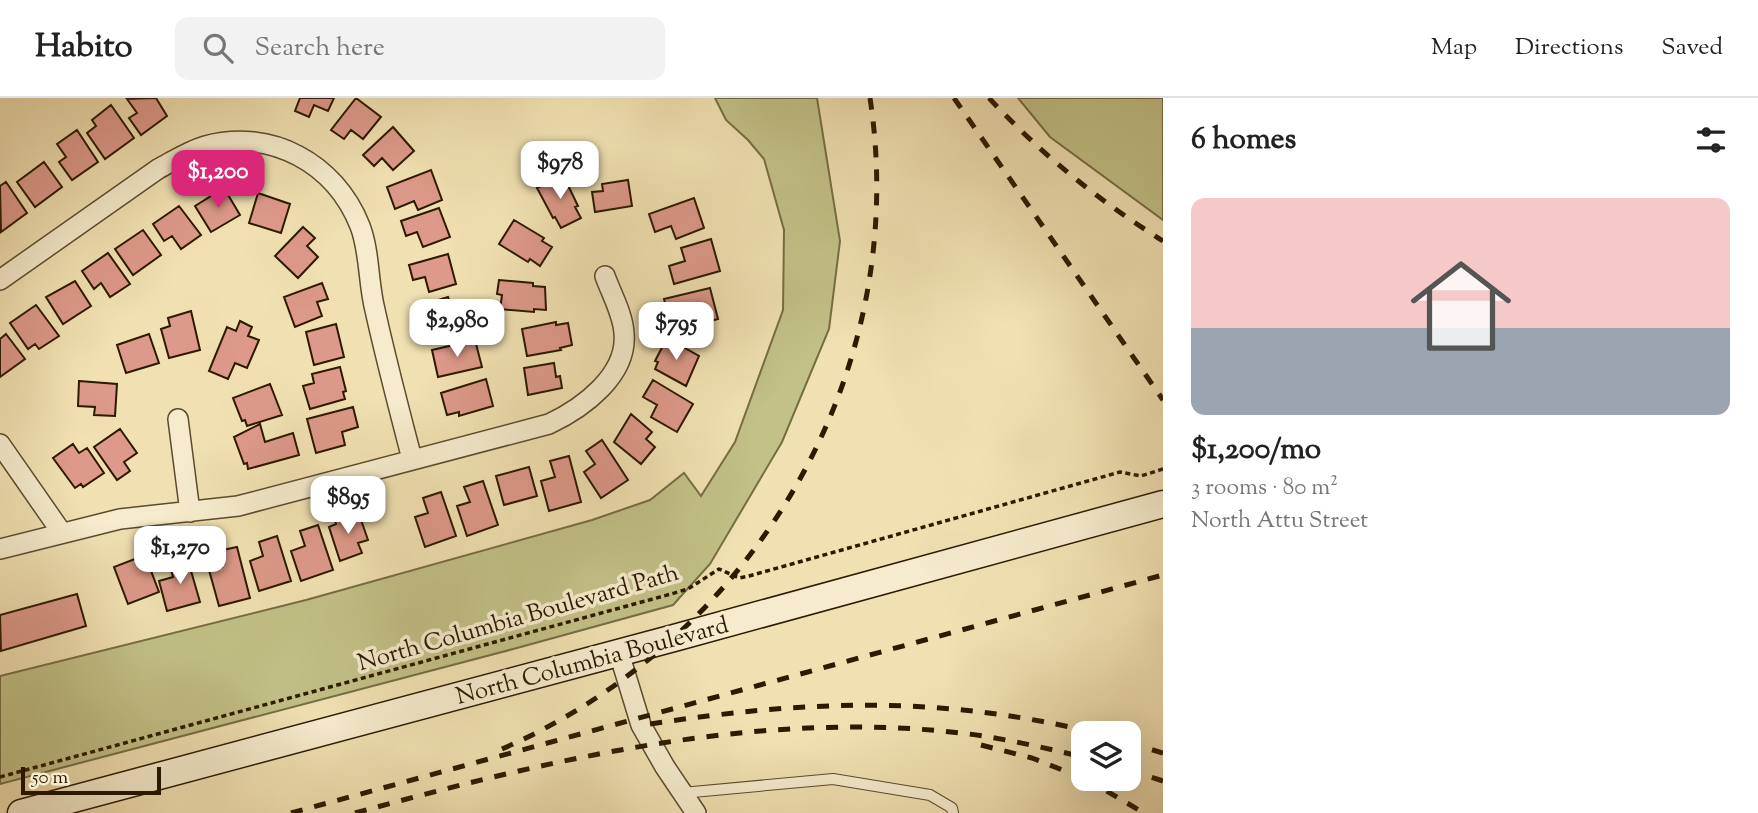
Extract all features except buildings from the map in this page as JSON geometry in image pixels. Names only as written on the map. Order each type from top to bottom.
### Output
[{"type":"main road","name":"North Columbia Boulevard","points":[[21,813],[1163,504]]},
{"type":"street","points":[[0,280],[158,169],[183,155],[205,146],[228,142],[270,144],[289,150],[304,158],[327,178],[351,208],[360,225],[374,310],[412,459]]},
{"type":"street","points":[[0,549],[120,519],[238,506],[550,424],[571,414],[598,392],[611,374],[624,344],[624,330],[605,276]]},
{"type":"street","points":[[178,419],[191,512]]},
{"type":"street","points":[[0,444],[62,533]]},
{"type":"street","points":[[619,653],[641,725],[696,813]]},
{"type":"lane","points":[[682,793],[833,779],[930,795],[952,808],[953,813]]},
{"type":"path","name":"North Columbia Boulevard Path","points":[[0,777],[671,594],[688,589],[719,569],[739,578],[749,576],[1120,472],[1141,476],[1163,470]]},
{"type":"shaded area","points":[[715,98],[817,98],[840,241],[829,329],[782,442],[710,564],[673,605],[0,784],[0,676],[306,600],[592,520],[650,500],[684,473],[701,496],[735,442],[783,310],[784,230],[764,159],[726,120]]},
{"type":"shaded area","points":[[1018,98],[1163,98],[1163,220],[1050,137]]},
{"type":"railway","points":[[502,749],[592,701],[672,640],[740,567],[796,485],[838,396],[866,300],[877,200],[870,98]]},
{"type":"railway","points":[[954,98],[1163,400]]},
{"type":"railway","points":[[989,98],[1071,175],[1116,210],[1163,241]]},
{"type":"railway","points":[[291,813],[1163,575]]},
{"type":"railway","points":[[650,724],[765,710],[874,705],[982,712],[1071,728]]},
{"type":"railway","points":[[355,813],[582,757],[736,733],[814,728],[892,728],[983,736],[1071,754]]},
{"type":"railway","points":[[981,745],[1032,758],[1071,773]]},
{"type":"railway","points":[[1141,747],[1163,753]]},
{"type":"railway","points":[[1141,774],[1163,781]]},
{"type":"railway","points":[[1106,791],[1144,813]]}]
